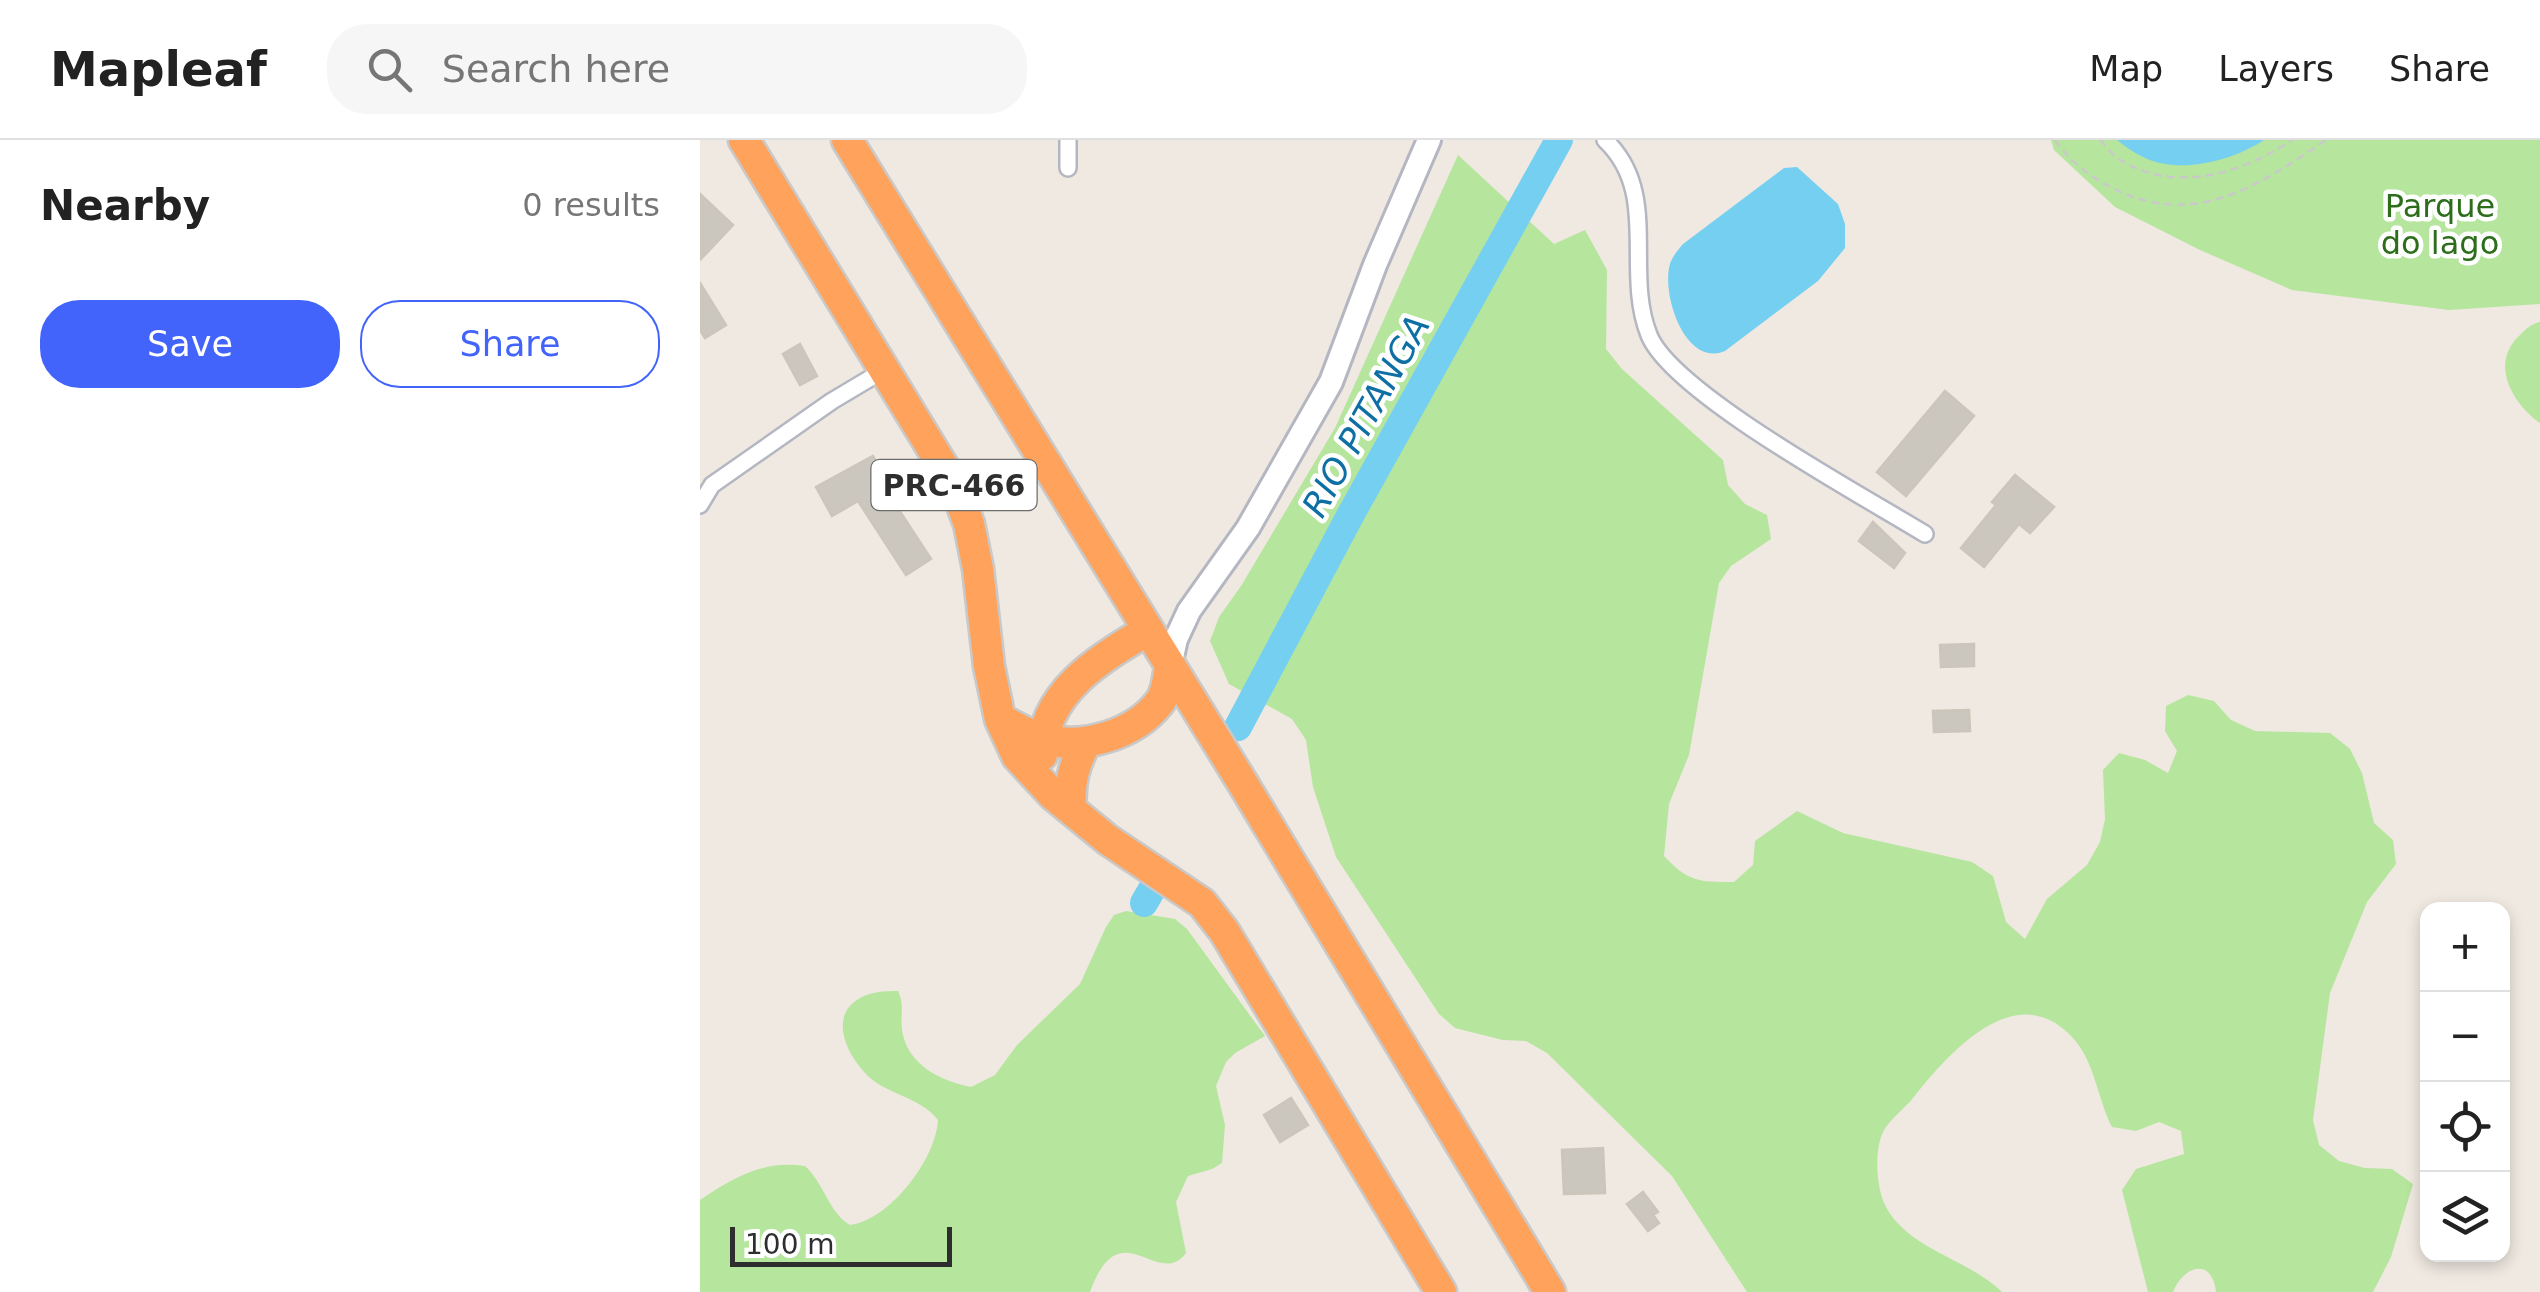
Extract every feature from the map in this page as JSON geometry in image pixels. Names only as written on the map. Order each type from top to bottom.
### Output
[{"type":"highway","name":"PRC-466","points":[[744,140],[955,486],[978,569],[1000,719],[1018,756],[1108,840],[1202,903],[1224,930],[1441,1292]]},
{"type":"highway","name":"PRC-466","points":[[846,140],[1242,782],[1550,1292]]},
{"type":"highway","points":[[1062,801],[1042,762],[1042,739],[1049,716],[1064,694],[1102,657],[1147,631]]},
{"type":"highway","points":[[1000,719],[1042,739],[1086,742],[1109,736],[1143,718],[1162,701],[1170,666]]},
{"type":"highway","points":[[1062,801],[1086,742]]},
{"type":"main road","points":[[1170,666],[1176,638],[1189,611],[1248,528],[1331,382],[1375,265],[1429,140]]},
{"type":"main road","points":[[1147,631],[1189,611]]},
{"type":"street","points":[[1068,140],[1068,168]]},
{"type":"street","points":[[1605,140],[1629,169],[1636,197],[1641,311],[1650,338],[1666,362],[1753,428],[1925,534]]},
{"type":"street","points":[[700,506],[712,486],[832,401],[884,370]]},
{"type":"path","points":[[2056,140],[2062,150],[2100,182],[2136,200],[2185,204],[2236,195],[2326,140]]},
{"type":"path","points":[[2100,140],[2122,161],[2169,178],[2199,178],[2244,166],[2292,140]]},
{"type":"green space","name":"Parque do lago","points":[[2051,140],[2540,140],[2540,304],[2449,310],[2292,290],[2115,207],[2054,150]]},
{"type":"green space","points":[[1458,155],[1554,244],[1585,230],[1607,270],[1606,349],[1622,369],[1723,460],[1728,485],[1745,504],[1767,515],[1771,539],[1731,566],[1719,583],[1689,755],[1669,804],[1664,856],[1687,876],[1734,882],[1753,865],[1755,841],[1797,811],[1843,833],[1972,862],[1993,876],[2006,922],[2025,939],[2047,899],[2087,865],[2100,842],[2105,819],[2103,770],[2119,753],[2145,760],[2168,773],[2177,751],[2165,731],[2166,706],[2188,695],[2214,701],[2231,720],[2255,731],[2330,733],[2350,749],[2362,773],[2374,823],[2393,840],[2396,864],[2367,902],[2330,993],[2313,1120],[2319,1145],[2339,1161],[2365,1168],[2392,1169],[2413,1184],[2391,1257],[2373,1292],[2216,1292],[2209,1273],[2197,1269],[2184,1276],[2173,1292],[2148,1292],[2122,1190],[2136,1169],[2184,1154],[2181,1131],[2159,1122],[2136,1131],[2112,1127],[2080,1047],[2050,1020],[2028,1015],[2006,1018],[1964,1043],[1889,1123],[1878,1149],[1880,1190],[1896,1222],[2002,1292],[1747,1292],[1672,1176],[1547,1053],[1526,1041],[1503,1040],[1455,1028],[1439,1014],[1336,857],[1313,787],[1306,740],[1292,719],[1229,684],[1210,641],[1219,617],[1335,428]]},
{"type":"green space","points":[[2540,322],[2540,423],[2513,394],[2505,370],[2511,346],[2527,328]]},
{"type":"green space","points":[[1126,911],[1175,919],[1187,929],[1265,1036],[1226,1062],[1216,1086],[1225,1125],[1222,1163],[1188,1176],[1176,1202],[1186,1253],[1175,1262],[1163,1263],[1126,1253],[1114,1256],[1102,1268],[1090,1292],[700,1292],[700,1200],[725,1184],[762,1168],[805,1166],[837,1213],[850,1225],[865,1221],[895,1200],[929,1152],[938,1120],[922,1106],[873,1080],[853,1058],[843,1029],[844,1016],[851,1005],[877,992],[898,991],[902,1030],[911,1053],[937,1076],[971,1087],[995,1075],[1017,1045],[1080,984],[1106,927],[1114,915]]},
{"type":"water","points":[[2117,140],[2264,140],[2221,159],[2173,165],[2140,155]]},
{"type":"water","points":[[1797,167],[1838,204],[1845,224],[1845,248],[1818,281],[1725,351],[1711,353],[1698,349],[1679,325],[1673,309],[1668,277],[1672,259],[1683,244],[1784,168]]},
{"type":"building","points":[[700,194],[733,225],[700,260]]},
{"type":"building","points":[[700,283],[726,325],[705,338],[700,330]]},
{"type":"building","points":[[800,344],[817,376],[800,385],[783,354]]},
{"type":"building","points":[[1945,391],[1974,416],[1906,496],[1877,472]]},
{"type":"building","points":[[873,456],[889,484],[884,487],[931,559],[906,575],[858,501],[832,516],[816,487]]},
{"type":"building","points":[[2015,475],[2054,507],[2030,533],[2019,524],[1984,567],[1961,548]]},
{"type":"building","points":[[1873,522],[1905,553],[1894,568],[1859,541]]},
{"type":"building","points":[[1974,644],[1974,666],[1941,667],[1940,645]]},
{"type":"building","points":[[1969,710],[1970,731],[1934,732],[1933,711]]},
{"type":"building","points":[[1291,1098],[1308,1125],[1280,1142],[1264,1115]]},
{"type":"building","points":[[1603,1148],[1605,1193],[1564,1194],[1562,1150]]},
{"type":"building","points":[[1643,1192],[1658,1212],[1653,1215],[1659,1223],[1648,1231],[1627,1204]]},
{"type":"waterway","name":"RIO PITANGA","points":[[1238,727],[1351,514],[1559,140]]},
{"type":"waterway","name":"RIO PITANGA","points":[[1144,903],[1155,884]]}]
